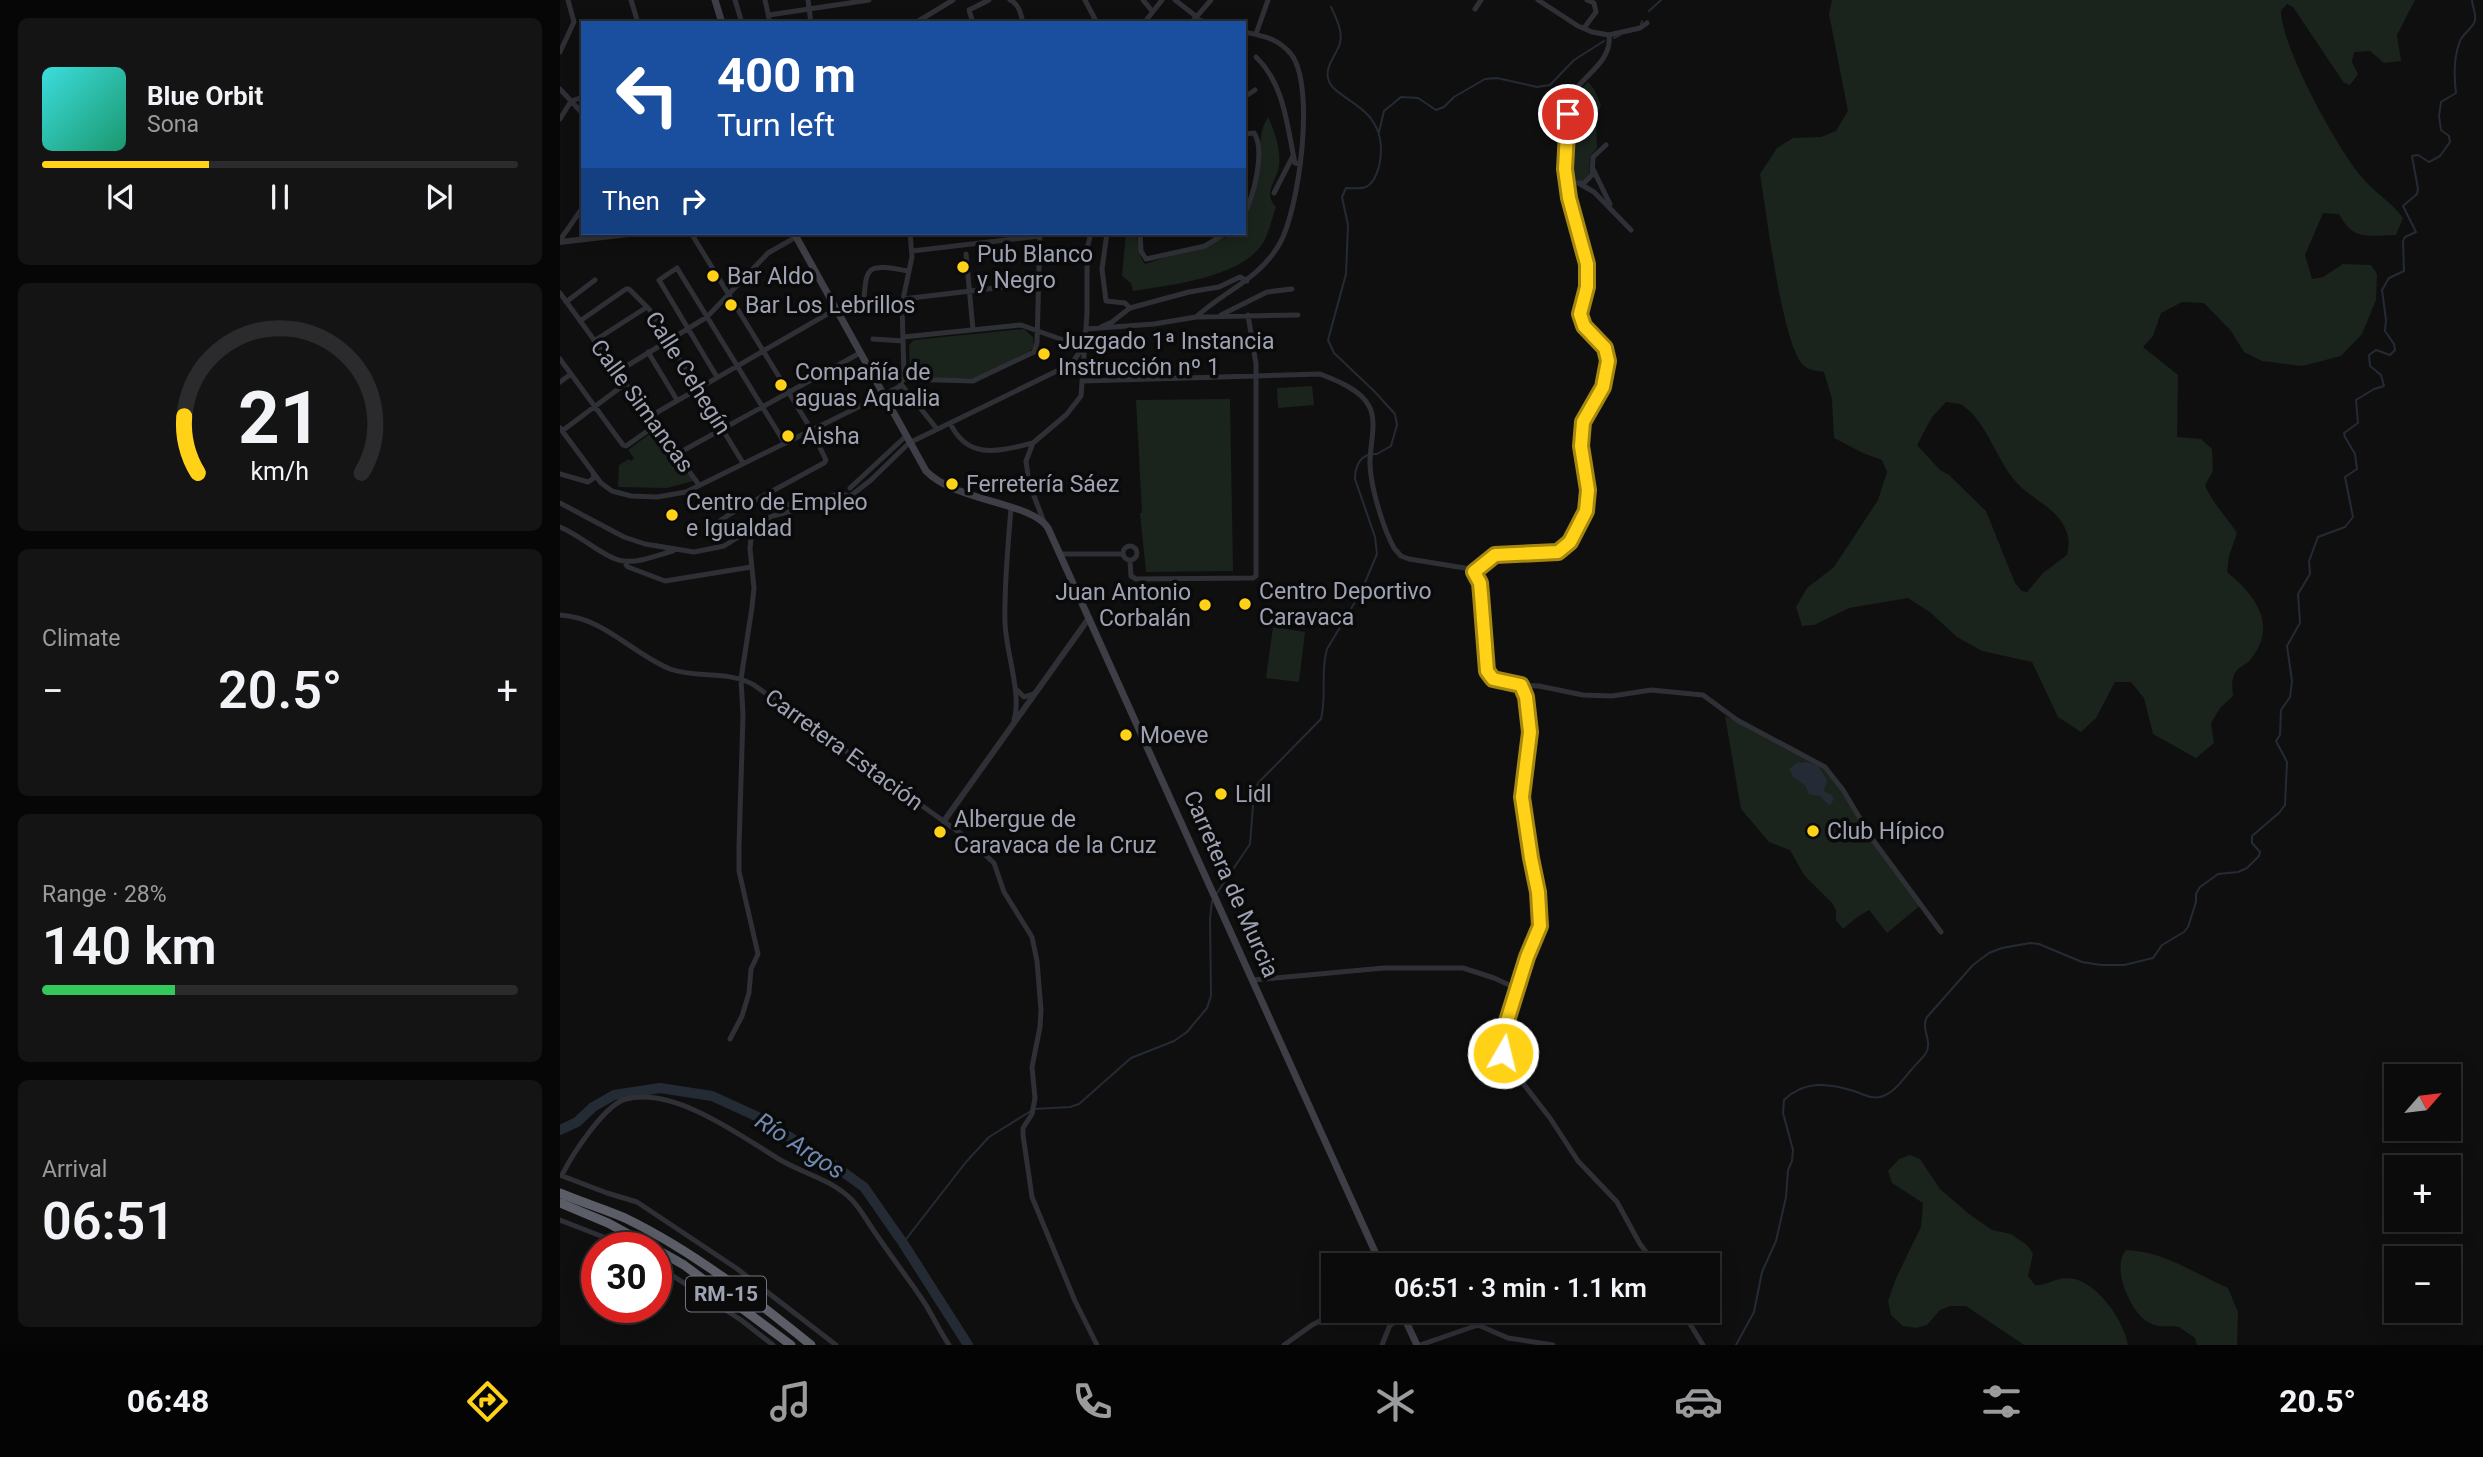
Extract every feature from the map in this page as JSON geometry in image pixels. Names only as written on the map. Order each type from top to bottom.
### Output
[{"type":"highway","name":"RM-15","points":[[560,1193],[624,1218],[686,1252],[765,1307],[811,1345]]},
{"type":"highway","name":"RM-15","points":[[560,1203],[625,1232]]},
{"type":"highway","name":"RM-15","points":[[672,1258],[792,1345]]},
{"type":"main road","points":[[715,0],[721,21]]},
{"type":"main road","points":[[795,235],[926,471],[941,483],[971,496],[1026,513],[1043,522]]},
{"type":"main road","name":"Carretera de Murcia","points":[[1043,522],[1060,554],[1376,1253]]},
{"type":"main road","points":[[1407,1323],[1418,1345]]},
{"type":"street","points":[[560,52],[573,23],[568,0]]},
{"type":"street","points":[[631,0],[637,21]]},
{"type":"street","points":[[735,0],[741,21]]},
{"type":"street","points":[[765,0],[770,21]]},
{"type":"street","points":[[808,0],[811,21]]},
{"type":"street","points":[[769,15],[869,0]]},
{"type":"street","points":[[932,0],[937,21]]},
{"type":"street","points":[[918,21],[953,0]]},
{"type":"street","points":[[972,21],[969,10],[989,0]]},
{"type":"street","points":[[1010,0],[1015,2],[1022,21]]},
{"type":"street","points":[[1085,0],[1096,21]]},
{"type":"street","points":[[1143,0],[1152,11]]},
{"type":"street","points":[[1145,21],[1162,0]]},
{"type":"street","points":[[1175,0],[1194,19],[1211,0]]},
{"type":"street","points":[[1256,34],[1268,0]]},
{"type":"street","points":[[1475,9],[1481,0]]},
{"type":"street","points":[[1538,0],[1584,28],[1609,35],[1640,28],[1647,23]]},
{"type":"street","points":[[1584,28],[1596,12],[1594,3],[1587,0]]},
{"type":"street","points":[[573,23],[581,26]]},
{"type":"street","points":[[1196,317],[1247,281],[1264,265],[1280,243],[1286,229],[1300,164],[1303,87],[1297,65],[1293,56],[1276,40],[1246,32]]},
{"type":"street","points":[[560,33],[565,40]]},
{"type":"street","points":[[1474,572],[1495,555],[1558,552],[1570,542],[1586,511],[1588,490],[1581,446],[1583,422],[1603,387],[1608,361],[1601,343],[1581,320],[1587,264],[1570,208],[1566,175],[1569,103],[1574,92],[1598,65],[1610,43],[1609,35]]},
{"type":"street","points":[[1256,57],[1270,77],[1281,101],[1295,163],[1300,164]]},
{"type":"street","points":[[560,89],[581,112]]},
{"type":"street","points":[[1246,96],[1255,90]]},
{"type":"street","points":[[560,119],[571,101],[581,98]]},
{"type":"street","points":[[1246,134],[1254,133],[1257,137],[1258,168],[1246,211]]},
{"type":"street","points":[[1580,184],[1588,180],[1594,157],[1606,145]]},
{"type":"street","points":[[1274,193],[1293,156]]},
{"type":"street","points":[[1593,169],[1615,212]]},
{"type":"street","points":[[1566,175],[1590,188],[1631,230]]},
{"type":"street","points":[[560,241],[581,210]]},
{"type":"street","points":[[560,241],[618,235]]},
{"type":"street","points":[[694,235],[727,295],[811,429],[825,457],[824,463],[730,514],[711,531]]},
{"type":"street","points":[[617,372],[707,317],[768,253],[795,235]]},
{"type":"street","points":[[910,235],[912,251],[903,299],[903,382],[937,429]]},
{"type":"street","points":[[912,251],[1032,235]]},
{"type":"street","points":[[625,384],[561,430],[593,473],[612,491],[631,496],[681,494],[903,382],[976,380],[1031,354],[1036,348],[1040,235]]},
{"type":"street","points":[[950,423],[962,443],[982,450],[999,450],[1033,443],[1073,409],[1080,397],[1083,381],[1087,249],[1090,235]]},
{"type":"street","points":[[1108,235],[1102,269],[1106,301],[1125,303],[1130,308]]},
{"type":"street","points":[[1140,235],[1141,251],[1146,259],[1205,246],[1223,235]]},
{"type":"street","points":[[966,254],[973,330]]},
{"type":"street","points":[[863,310],[866,277],[871,269],[880,266],[908,271]]},
{"type":"street","points":[[717,377],[659,280],[677,268],[784,442]]},
{"type":"street","points":[[1098,329],[1130,308],[1219,287],[1240,277],[1247,281]]},
{"type":"street","points":[[566,302],[595,280]]},
{"type":"street","points":[[903,299],[1038,283]]},
{"type":"street","name":"Calle Cehegín","points":[[580,321],[627,288],[647,307],[743,463]]},
{"type":"street","points":[[1218,316],[1267,292],[1292,289]]},
{"type":"street","name":"Calle Simancas","points":[[560,293],[699,485]]},
{"type":"street","points":[[594,341],[647,307]]},
{"type":"street","points":[[649,417],[836,309],[903,313]]},
{"type":"street","points":[[1086,329],[1154,324],[1196,317],[1298,315]]},
{"type":"street","points":[[1130,560],[1130,573],[1134,579],[1255,578],[1256,364],[1248,316]]},
{"type":"street","points":[[873,339],[903,339],[1021,326],[1033,323],[1037,318]]},
{"type":"street","points":[[1021,326],[1083,347]]},
{"type":"street","points":[[850,488],[907,440],[950,423],[1063,368],[1072,363],[1083,347]]},
{"type":"street","points":[[648,352],[677,400]]},
{"type":"street","points":[[677,454],[860,353]]},
{"type":"street","points":[[560,359],[625,447],[656,425]]},
{"type":"street","points":[[560,382],[571,374]]},
{"type":"street","points":[[1083,381],[1320,374],[1350,388],[1362,397],[1371,412],[1372,479],[1394,548],[1401,556],[1409,559],[1466,568],[1474,572],[1480,583],[1487,671],[1493,679],[1592,696],[1651,690],[1700,694],[1737,720],[1825,767],[1843,790],[1873,840],[1941,932]]},
{"type":"street","points":[[560,503],[624,537],[645,544],[700,551],[724,547],[752,527],[778,514],[850,496],[871,480],[907,440]]},
{"type":"street","points":[[1033,443],[1026,467],[1043,522]]},
{"type":"street","points":[[560,474],[588,482],[594,478],[593,473]]},
{"type":"street","points":[[781,506],[840,494],[850,496]]},
{"type":"street","points":[[1026,513],[1034,509],[1035,502]]},
{"type":"street","points":[[1011,508],[1005,621],[1008,657],[1018,705],[1012,727]]},
{"type":"street","points":[[560,527],[576,533],[614,559],[627,562],[676,550]]},
{"type":"street","points":[[730,1039],[742,1016],[749,993],[751,969],[758,954],[739,871],[743,715],[741,679],[754,588],[750,549],[752,527]]},
{"type":"street","points":[[1123,554],[1125,547],[1134,547],[1137,555],[1130,560]]},
{"type":"street","points":[[1060,554],[1123,554]]},
{"type":"street","points":[[1123,554],[1130,560]]},
{"type":"street","points":[[627,562],[628,567],[665,581],[751,567]]},
{"type":"street","name":"Carretera Estación","points":[[560,615],[601,626],[670,669],[741,679],[772,697],[944,821],[989,857],[997,869],[1004,892],[1032,937],[1039,985],[1040,1027],[1032,1067],[1034,1108],[1023,1128],[1027,1172],[1035,1204],[1075,1301],[1097,1345]]},
{"type":"street","points":[[944,821],[1089,618]]},
{"type":"street","points":[[1014,683],[1024,697],[1038,690]]},
{"type":"street","points":[[1521,685],[1526,697],[1530,732],[1522,797],[1540,920],[1539,931],[1527,957],[1501,1045],[1506,1060],[1550,1118],[1578,1161],[1617,1202],[1645,1253]]},
{"type":"street","points":[[1253,980],[1384,968],[1463,968],[1518,989]]},
{"type":"street","points":[[836,1345],[736,1268],[638,1202],[607,1194],[561,1175],[605,1113],[627,1099],[654,1099],[699,1113],[852,1199],[920,1296],[949,1345]]},
{"type":"street","points":[[560,1220],[591,1232]]},
{"type":"street","points":[[672,1275],[741,1320],[773,1345]]},
{"type":"street","points":[[1284,1345],[1321,1320]]},
{"type":"street","points":[[1382,1345],[1392,1323]]},
{"type":"street","points":[[1689,1323],[1703,1345]]},
{"type":"street","points":[[1418,1345],[1478,1325],[1508,1338],[1553,1345]]},
{"type":"shaded area","points":[[1832,0],[2415,0],[2397,35],[2401,61],[2384,63],[2370,51],[2354,52],[2352,62],[2358,74],[2350,85],[2344,83],[2293,7],[2287,4],[2281,11],[2290,48],[2338,143],[2366,182],[2403,218],[2396,235],[2370,236],[2350,229],[2339,214],[2323,213],[2305,255],[2312,279],[2323,277],[2343,264],[2371,265],[2377,274],[2376,300],[2362,334],[2341,356],[2302,366],[2262,361],[2244,352],[2231,331],[2204,303],[2182,302],[2161,313],[2153,336],[2143,347],[2178,375],[2177,437],[2201,439],[2212,449],[2213,471],[2205,485],[2237,533],[2227,572],[2254,601],[2263,623],[2263,635],[2258,647],[2249,661],[2235,673],[2232,682],[2233,696],[2220,708],[2211,723],[2214,743],[2196,758],[2153,734],[2144,698],[2131,682],[2115,682],[2096,718],[2081,732],[2058,717],[2032,662],[1982,651],[1957,637],[1931,613],[1908,598],[1849,608],[1814,625],[1802,626],[1796,607],[1807,588],[1834,567],[1878,500],[1887,472],[1882,460],[1834,438],[1832,399],[1824,372],[1804,366],[1796,354],[1782,306],[1760,174],[1777,148],[1793,138],[1821,137],[1836,131],[1848,111],[1829,14]],"holes":[[[1946,402],[1962,405],[1971,412],[2010,475],[2024,490],[2050,509],[2067,532],[2067,555],[2043,573],[2027,592],[2022,591],[2015,583],[1986,511],[1949,475],[1940,470],[1917,445],[1932,417]]]},
{"type":"shaded area","points":[[1588,82],[1601,105],[1596,118],[1597,148],[1590,156],[1589,176],[1582,181],[1575,181],[1568,154],[1570,116],[1575,96]]},
{"type":"shaded area","points":[[1268,117],[1277,141],[1279,160],[1270,192],[1276,207],[1263,243],[1253,255],[1222,272],[1204,278],[1133,291],[1131,283],[1122,276],[1126,235],[1136,235],[1141,258],[1145,264],[1229,235],[1246,235],[1246,218],[1259,172],[1264,124]]},
{"type":"shaded area","points":[[1024,329],[1033,337],[1034,347],[1030,351],[975,378],[921,378],[910,373],[909,345],[914,340]]},
{"type":"shaded area","points":[[1312,386],[1314,405],[1278,408],[1277,388]]},
{"type":"shaded area","points":[[1230,399],[1233,571],[1146,572],[1140,513],[1136,400]]},
{"type":"shaded area","points":[[655,430],[693,481],[667,488],[618,487],[619,465],[634,458],[628,450]]},
{"type":"shaded area","points":[[1273,627],[1305,632],[1299,682],[1266,678]]},
{"type":"shaded area","name":"Club Hípico","points":[[1725,716],[1825,767],[1873,840],[1922,904],[1887,933],[1869,910],[1843,929],[1836,920],[1836,910],[1832,903],[1804,875],[1790,850],[1769,842],[1741,809]]},
{"type":"shaded area","points":[[1807,762],[1818,766],[1827,780],[1824,790],[1834,799],[1831,804],[1820,796],[1809,794],[1805,785],[1793,777],[1789,769],[1797,763]]},
{"type":"shaded area","points":[[1910,1155],[1920,1159],[1940,1189],[1969,1214],[1992,1230],[2011,1234],[2028,1246],[2033,1254],[2028,1276],[2035,1285],[2067,1278],[2088,1285],[2098,1293],[2121,1324],[2128,1345],[2024,1345],[1966,1306],[1950,1306],[1940,1310],[1927,1325],[1916,1328],[1903,1326],[1891,1315],[1888,1301],[1921,1227],[1923,1203],[1892,1183],[1888,1171],[1899,1159]]},
{"type":"shaded area","points":[[2126,1250],[2153,1254],[2228,1288],[2238,1312],[2237,1345],[2197,1345],[2195,1338],[2179,1327],[2156,1325],[2141,1317],[2129,1299],[2122,1278],[2122,1258]]},
{"type":"waterway","points":[[1649,11],[1661,0]]},
{"type":"waterway","points":[[1736,1345],[1754,1312],[1762,1272],[1776,1241],[1786,1197],[1793,1150],[1783,1113],[1784,1100],[1800,1089],[1817,1085],[1845,1088],[1873,1097],[1890,1092],[1926,1053],[1927,1017],[1973,965],[1989,953],[2030,943],[2039,944],[2082,962],[2101,965],[2124,965],[2153,958],[2162,945],[2188,927],[2200,887],[2218,874],[2247,868],[2259,856],[2260,852],[2252,843],[2252,836],[2285,805],[2287,762],[2276,741],[2280,735],[2281,710],[2290,697],[2292,681],[2287,646],[2300,623],[2298,594],[2310,574],[2309,561],[2318,537],[2345,527],[2353,517],[2345,477],[2357,469],[2355,454],[2344,433],[2358,423],[2356,400],[2384,386],[2381,375],[2370,366],[2369,355],[2376,350],[2390,355],[2395,350],[2385,331],[2382,290],[2389,278],[2404,271],[2403,241],[2405,237],[2416,232],[2403,206],[2417,194],[2418,189],[2412,156],[2418,155],[2429,162],[2440,156],[2450,142],[2449,136],[2441,130],[2441,102],[2456,93],[2455,67],[2458,47],[2461,38],[2475,20],[2472,0]]},
{"type":"waterway","points":[[1331,7],[1341,38],[1328,69],[1328,78],[1338,92],[1356,104],[1373,121],[1379,133],[1381,148],[1379,168],[1371,183],[1362,188],[1346,188],[1342,197],[1348,225],[1346,274],[1328,340],[1334,353],[1395,414],[1397,425],[1391,446],[1373,454]]},
{"type":"waterway","points":[[1614,38],[1620,35]]},
{"type":"waterway","points":[[1379,132],[1384,111],[1401,97],[1418,98],[1436,110],[1485,79],[1497,78],[1537,87],[1550,85],[1574,60],[1604,41]]},
{"type":"waterway","points":[[1217,893],[1250,844],[1254,793],[1259,782],[1321,719],[1327,649],[1361,592],[1377,554],[1375,537],[1355,479],[1358,465],[1368,455]]},
{"type":"waterway","points":[[903,1243],[966,1162],[989,1137],[1034,1109],[1079,1104],[1131,1058],[1174,1041],[1187,1032],[1207,1008],[1211,996],[1212,901]]},
{"type":"waterway","name":"Río Argos","points":[[560,1130],[577,1122],[593,1107],[614,1095],[660,1088],[712,1096],[758,1117],[864,1187],[968,1345]]},
{"type":"place","name":"Pub Blanco y Negro","points":[[963,267]]},
{"type":"place","name":"Bar Aldo","points":[[713,276]]},
{"type":"place","name":"Bar Los Lebrillos","points":[[731,305]]},
{"type":"place","name":"Juzgado 1ª Instancia Instrucción nº 1","points":[[1044,354]]},
{"type":"place","name":"Compañía de aguas Aqualia","points":[[781,385]]},
{"type":"place","name":"Aisha","points":[[788,436]]},
{"type":"place","name":"Ferretería Sáez","points":[[952,484]]},
{"type":"place","name":"Centro de Empleo e Igualdad","points":[[672,515]]},
{"type":"place","name":"Centro Deportivo Caravaca","points":[[1245,604]]},
{"type":"place","name":"Juan Antonio Corbalán","points":[[1205,605]]},
{"type":"place","name":"Moeve","points":[[1126,735]]},
{"type":"place","name":"Lidl","points":[[1221,794]]},
{"type":"place","name":"Club Hípico","points":[[1813,831]]},
{"type":"place","name":"Albergue de Caravaca de la Cruz","points":[[940,832]]},
{"type":"route","points":[[1503,1053],[1502,1037],[1527,957],[1540,926],[1538,892],[1522,797],[1530,724],[1525,692],[1521,685],[1493,679],[1487,671],[1480,583],[1474,572],[1490,558],[1503,553],[1558,552],[1570,542],[1586,511],[1588,490],[1581,446],[1583,422],[1603,387],[1608,361],[1605,348],[1584,326],[1580,314],[1587,287],[1587,264],[1570,208],[1565,169],[1568,114]]}]
